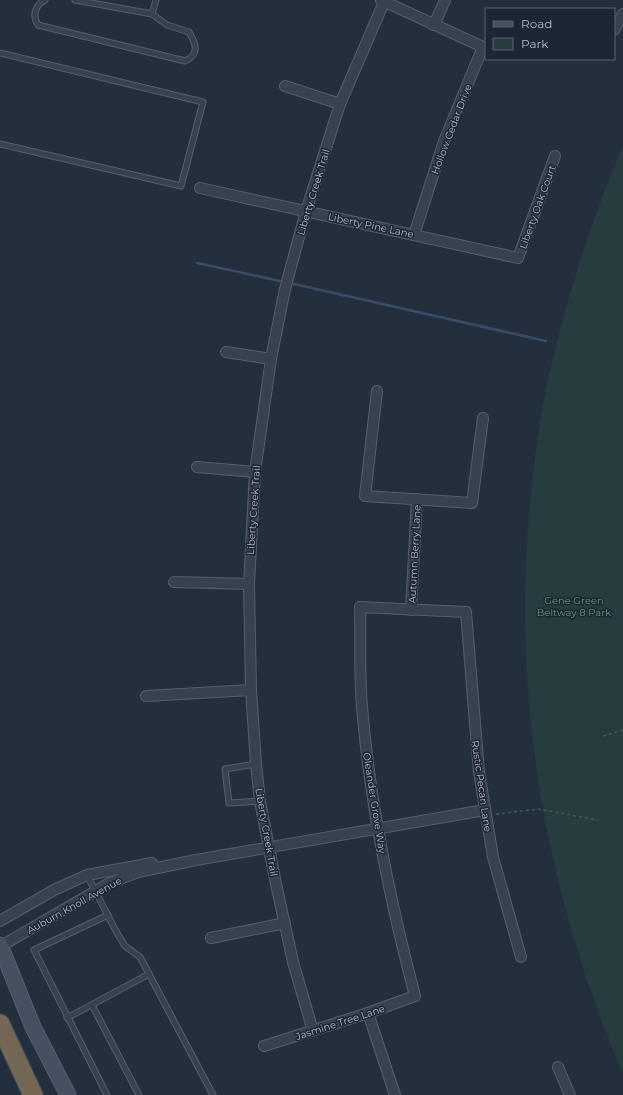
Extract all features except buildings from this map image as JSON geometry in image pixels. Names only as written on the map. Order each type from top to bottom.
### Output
[{"type":"highway","points":[[0,1024],[33,1095]]},
{"type":"main road","points":[[0,945],[32,1027],[68,1095]]},
{"type":"street","points":[[383,1],[434,25],[445,0]]},
{"type":"street","name":"Liberty Creek Trail","points":[[313,1031],[293,962],[260,801],[256,764],[251,690],[248,584],[255,472],[271,359],[285,289],[306,211],[340,104],[383,1]]},
{"type":"street","points":[[615,28],[623,14]]},
{"type":"street","name":"Hollow Cedar Drive","points":[[414,235],[444,141],[483,48],[434,25]]},
{"type":"street","points":[[285,86],[340,104]]},
{"type":"street","name":"Liberty Oak Court","points":[[518,258],[555,156]]},
{"type":"street","name":"Liberty Pine Lane","points":[[200,188],[518,258]]},
{"type":"street","points":[[226,352],[271,359]]},
{"type":"street","points":[[377,391],[365,496],[472,503],[483,418]]},
{"type":"street","points":[[197,468],[255,472]]},
{"type":"street","name":"Autumn Berry Lane","points":[[411,610],[417,499]]},
{"type":"street","points":[[174,582],[248,584]]},
{"type":"street","name":"Oleander Grove Way","points":[[411,610],[360,607],[362,706],[371,793],[398,932],[415,996]]},
{"type":"street","name":"Rustic Pecan Lane","points":[[411,610],[466,612],[479,772],[493,857],[520,957]]},
{"type":"street","points":[[146,696],[251,690]]},
{"type":"street","name":"Auburn Knoll Avenue","points":[[0,945],[96,892],[138,872],[196,860],[485,810]]},
{"type":"street","name":"Auburn Knoll Avenue","points":[[0,920],[54,890],[87,875],[136,865],[196,860]]},
{"type":"street","points":[[211,938],[285,923]]},
{"type":"street","name":"Jasmine Tree Lane","points":[[264,1046],[368,1013],[415,996]]},
{"type":"street","points":[[368,1013],[395,1095]]},
{"type":"street","points":[[558,1066],[570,1095]]},
{"type":"lane","points":[[34,0],[43,1]]},
{"type":"lane","points":[[43,1],[34,13],[34,20],[38,25],[185,61],[192,58],[195,51],[195,42],[189,32],[167,25],[152,14],[75,0]]},
{"type":"lane","points":[[152,14],[156,0]]},
{"type":"lane","points":[[0,53],[203,102],[181,186],[0,144]]},
{"type":"lane","points":[[256,764],[227,767],[226,776],[229,803],[260,801]]},
{"type":"lane","points":[[87,875],[125,946],[140,957],[213,1095]]},
{"type":"lane","points":[[107,1095],[34,950],[108,915]]},
{"type":"lane","points":[[67,1018],[149,974]]},
{"type":"lane","points":[[92,1004],[138,1095]]},
{"type":"path","points":[[603,736],[623,730]]},
{"type":"path","points":[[485,810],[495,814],[538,810],[598,820]]},
{"type":"green space","name":"Gene Green Beltway 8 Park","points":[[623,145],[623,1074],[591,990],[565,906],[545,820],[532,734],[526,647],[526,560],[533,472],[547,383],[567,304],[581,258]]},
{"type":"waterway","points":[[197,263],[280,281]]},
{"type":"waterway","points":[[294,284],[546,341]]}]
